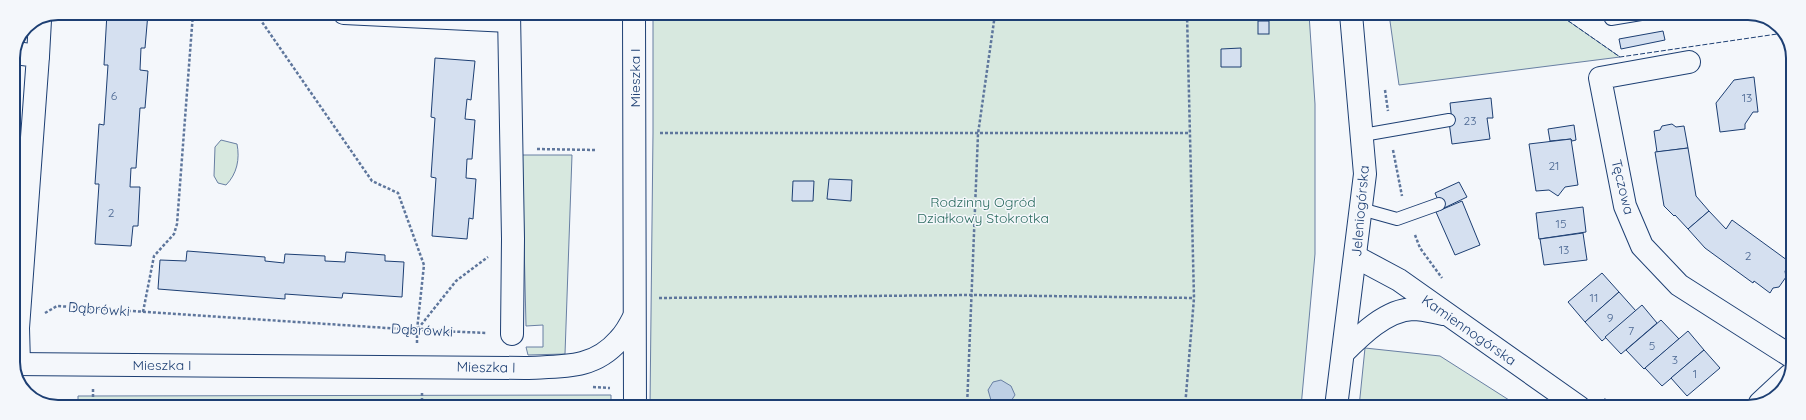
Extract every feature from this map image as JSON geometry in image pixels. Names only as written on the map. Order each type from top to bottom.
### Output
[{"type":"street","points":[[509,20],[513,239],[512,334]]},
{"type":"street","name":"Mieszka I","points":[[20,364],[518,368],[578,366],[605,355],[620,340],[634,307],[634,20]]},
{"type":"street","name":"Jeleniogórska","points":[[1337,400],[1356,257],[1365,174],[1363,135],[1352,20]]},
{"type":"street","points":[[20,301],[40,25]]},
{"type":"street","points":[[21,54],[38,56]]},
{"type":"street","name":"Tęczowa","points":[[1689,62],[1600,78],[1625,206],[1642,246],[1679,285],[1786,353]]},
{"type":"street","name":"Kamiennogórska","points":[[1356,257],[1399,280],[1569,400]]},
{"type":"street","points":[[634,307],[635,400]]},
{"type":"street","points":[[1343,353],[1361,335],[1384,318],[1412,309],[1447,314]]},
{"type":"lane","points":[[1363,135],[1449,120]]},
{"type":"lane","points":[[1361,209],[1397,218],[1439,204]]},
{"type":"path","points":[[143,312],[154,256],[174,234],[177,224],[192,20]]},
{"type":"path","points":[[261,20],[372,181],[398,193],[424,265],[417,330]]},
{"type":"path","points":[[967,400],[978,134],[994,20]]},
{"type":"path","points":[[1186,400],[1194,298],[1187,20]]},
{"type":"path","points":[[1385,89],[1397,176],[1407,215],[1420,248],[1446,281]]},
{"type":"path","points":[[635,133],[1190,133]]},
{"type":"path","points":[[511,149],[594,150]]},
{"type":"path","points":[[417,330],[456,280],[513,239]]},
{"type":"path","points":[[634,307],[971,295],[1194,298]]},
{"type":"path","name":"Dąbrówki","points":[[20,327],[57,306],[417,330],[512,334]]},
{"type":"path","points":[[422,386],[422,400]]},
{"type":"green space","name":"Rodzinny Ogród Działkowy Stokrotka","points":[[653,20],[1309,20],[1315,104],[1315,254],[1302,400],[650,400]]},
{"type":"green space","points":[[1390,20],[1567,20],[1620,57],[1399,85]]},
{"type":"green space","points":[[221,140],[237,144],[238,150],[237,166],[233,176],[226,185],[218,183],[214,176],[215,147]]},
{"type":"green space","points":[[522,155],[572,155],[565,354],[528,355],[526,347],[543,347],[543,325],[526,326]]},
{"type":"green space","points":[[1365,348],[1440,356],[1509,400],[1360,400]]},
{"type":"green space","points":[[611,395],[611,400],[78,400],[78,396]]},
{"type":"water","points":[[1001,380],[1011,386],[1015,395],[1012,400],[991,400],[988,390],[993,382]]},
{"type":"building","points":[[107,20],[147,20],[145,48],[141,48],[140,70],[148,71],[145,108],[140,108],[136,168],[131,168],[130,187],[140,187],[138,226],[133,226],[131,246],[95,244],[99,184],[95,184],[99,124],[104,125],[108,65],[104,65]]},
{"type":"building","points":[[1258,21],[1269,21],[1269,34],[1258,34]]},
{"type":"building","points":[[1663,31],[1665,40],[1621,49],[1619,39]]},
{"type":"building","points":[[1241,48],[1241,67],[1221,67],[1221,49]]},
{"type":"building","points":[[435,58],[475,61],[471,100],[467,99],[465,119],[475,120],[472,159],[467,159],[466,178],[476,179],[473,219],[469,218],[467,239],[432,236],[436,178],[431,177],[435,118],[431,117]]},
{"type":"building","points":[[1754,77],[1758,112],[1753,112],[1745,124],[1745,129],[1720,132],[1716,103],[1734,80]]},
{"type":"building","points":[[1491,98],[1493,118],[1487,118],[1490,139],[1452,144],[1449,122],[1452,122],[1450,103]]},
{"type":"building","points":[[1672,124],[1676,127],[1684,126],[1688,148],[1657,152],[1654,131],[1660,130],[1662,126]]},
{"type":"building","points":[[1574,125],[1576,140],[1550,141],[1548,129]]},
{"type":"building","points":[[1571,139],[1578,185],[1565,187],[1558,196],[1549,190],[1536,191],[1529,144]]},
{"type":"building","points":[[1688,148],[1696,196],[1709,211],[1688,229],[1664,206],[1655,152]]},
{"type":"building","points":[[829,179],[852,180],[851,201],[827,199]]},
{"type":"building","points":[[793,181],[814,181],[813,201],[792,201]]},
{"type":"building","points":[[1459,182],[1467,197],[1442,209],[1435,193]]},
{"type":"building","points":[[1462,201],[1480,245],[1455,255],[1436,212]]},
{"type":"building","points":[[1583,207],[1586,232],[1539,239],[1536,213]]},
{"type":"building","points":[[1709,211],[1726,229],[1732,220],[1786,259],[1786,277],[1779,287],[1773,288],[1770,293],[1754,281],[1753,283],[1705,248],[1688,229]]},
{"type":"building","points":[[1583,233],[1587,260],[1544,265],[1540,239]]},
{"type":"building","points":[[187,251],[265,257],[265,261],[284,263],[285,254],[325,256],[325,261],[345,262],[346,252],[385,255],[385,261],[404,262],[402,297],[343,293],[342,298],[285,294],[285,299],[158,289],[160,260],[186,261]]},
{"type":"building","points":[[1602,273],[1619,292],[1585,322],[1568,302]]},
{"type":"building","points":[[1619,292],[1636,311],[1602,341],[1585,322]]},
{"type":"building","points":[[1642,305],[1657,323],[1621,354],[1605,337]]},
{"type":"building","points":[[1661,320],[1679,339],[1644,369],[1626,350]]},
{"type":"building","points":[[1688,331],[1704,350],[1662,386],[1645,368]]},
{"type":"building","points":[[1704,350],[1720,368],[1687,396],[1671,378]]},
{"type":"fence","points":[[1567,20],[1620,57],[1778,34]]}]
